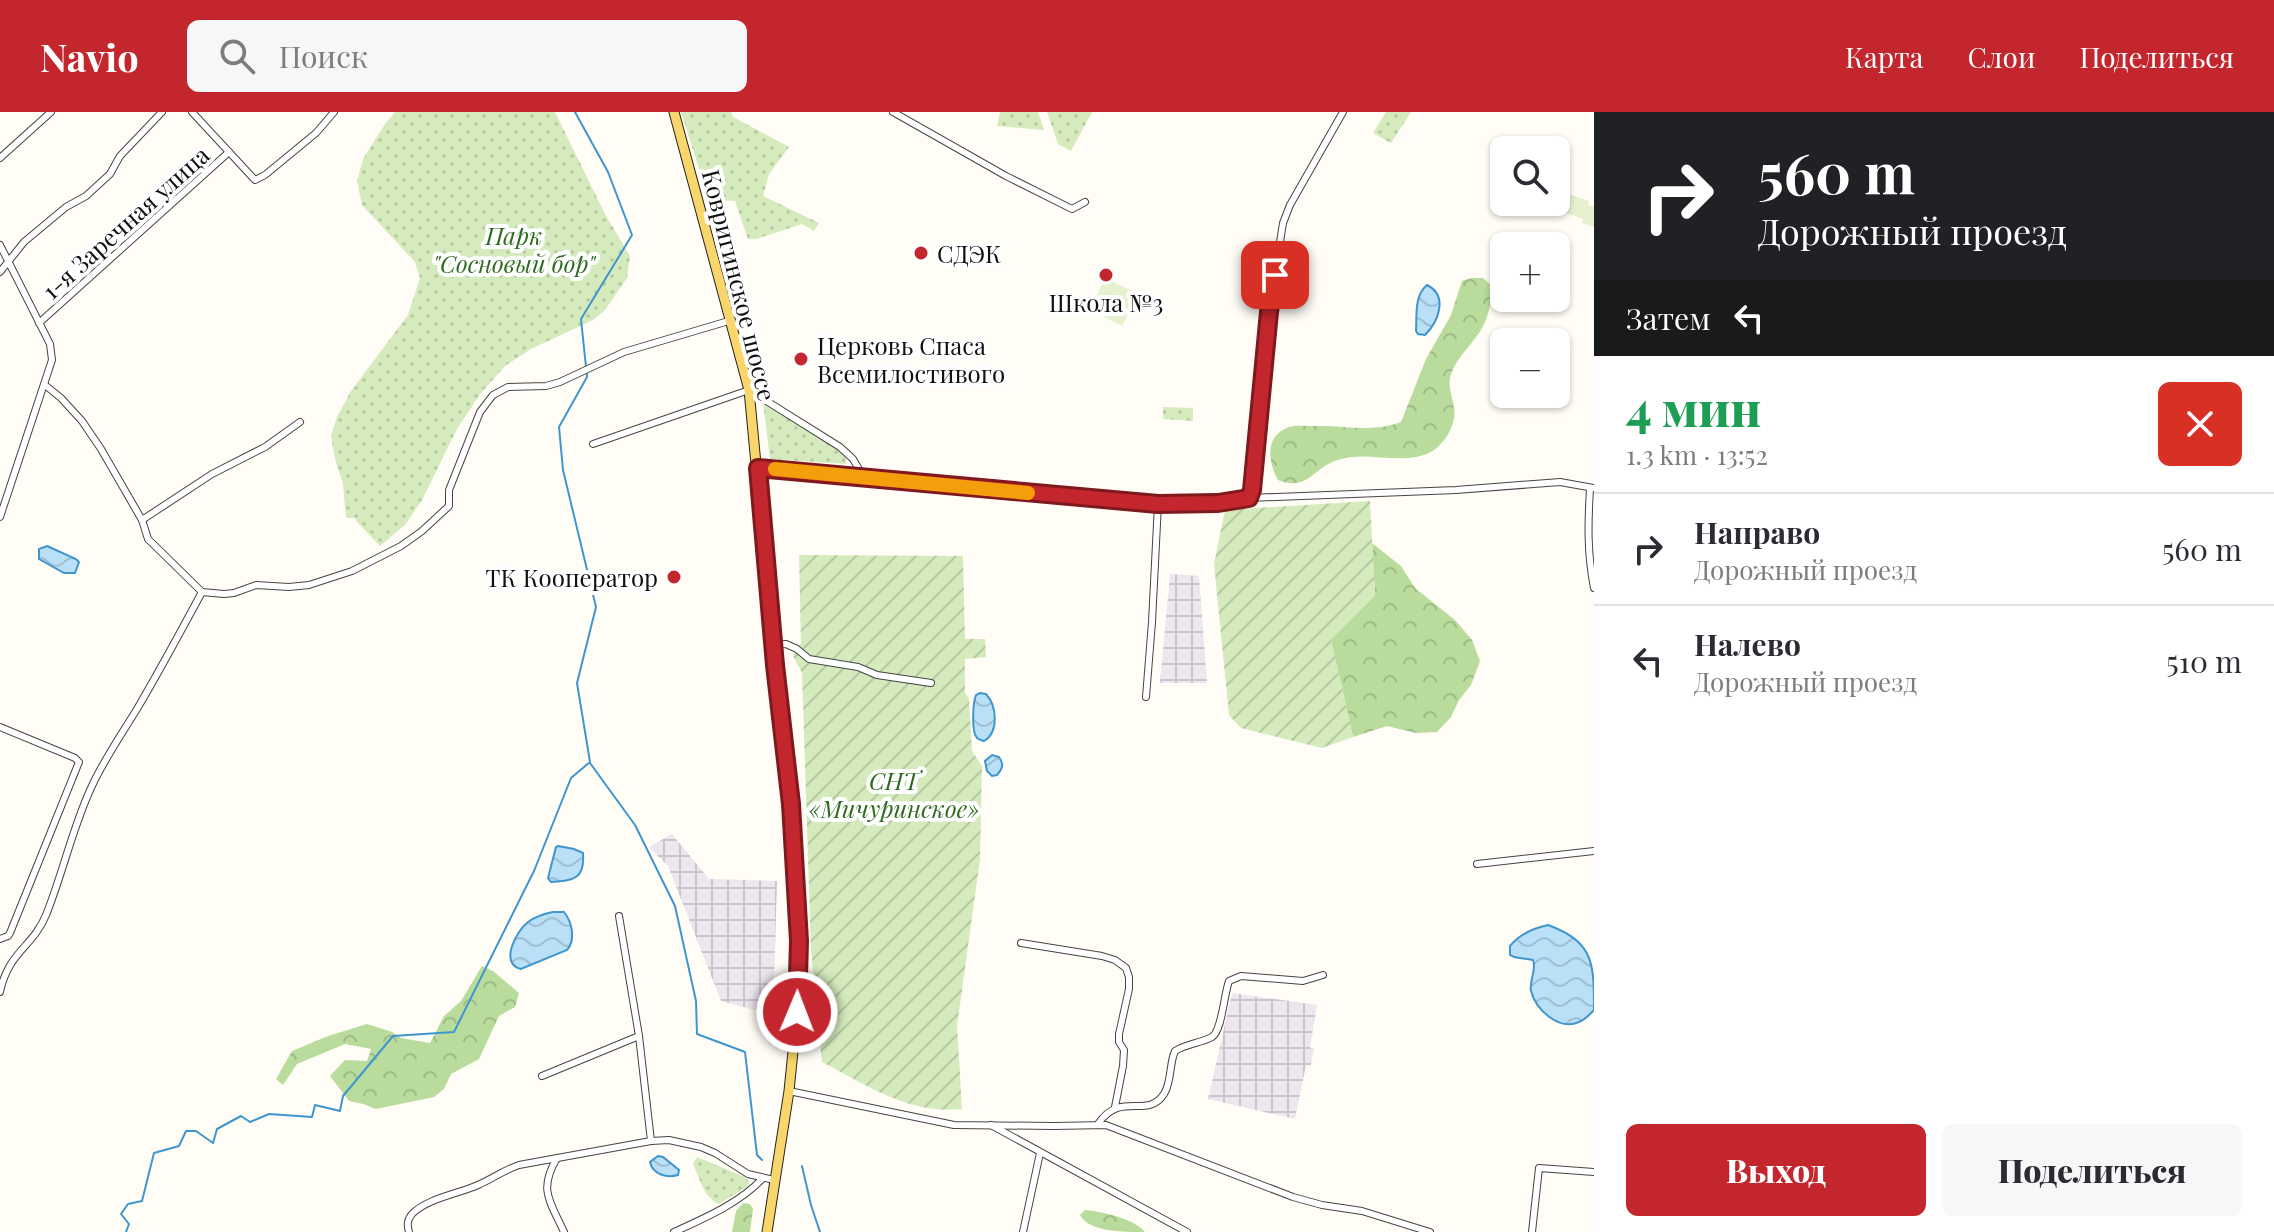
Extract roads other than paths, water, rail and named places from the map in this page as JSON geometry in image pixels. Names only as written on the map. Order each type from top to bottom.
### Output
[{"type":"main road","name":"Ковригинское шоссе","points":[[674,112],[749,390],[791,804],[799,941],[797,1012],[789,1091],[767,1232]]},
{"type":"street","points":[[0,158],[51,112]]},
{"type":"street","points":[[0,272],[44,225],[86,196],[110,174],[120,156],[162,112]]},
{"type":"street","points":[[192,112],[255,180],[316,133],[334,112]]},
{"type":"street","points":[[893,112],[1006,176],[1072,209],[1085,202]]},
{"type":"street","points":[[1249,498],[1269,312],[1283,223],[1290,205],[1343,112]]},
{"type":"street","name":"1-я Заречная улица","points":[[0,517],[52,360],[52,351],[39,323],[229,152]]},
{"type":"street","points":[[0,245],[39,323]]},
{"type":"street","points":[[45,385],[82,421],[142,520],[148,539],[202,592],[234,593],[256,585],[309,585],[375,561],[422,531],[449,506],[449,490],[454,477],[480,412],[493,395],[508,387],[546,386],[560,382],[624,352],[732,320]]},
{"type":"street","points":[[593,444],[749,390],[840,447],[853,459],[864,478]]},
{"type":"street","points":[[142,520],[212,474],[265,447],[300,422]]},
{"type":"street","points":[[758,468],[1158,504],[1560,482],[1592,488],[1587,542],[1594,588]]},
{"type":"street","points":[[1146,697],[1158,504]]},
{"type":"street","points":[[0,992],[2,979],[11,961],[31,941],[46,914],[94,780],[202,592]]},
{"type":"street","points":[[773,645],[786,644],[809,659],[858,667],[877,675],[931,683]]},
{"type":"street","points":[[0,727],[79,762],[10,933],[0,939]]},
{"type":"street","points":[[1477,864],[1594,851]]},
{"type":"street","points":[[619,916],[639,1036],[651,1141]]},
{"type":"street","points":[[1021,943],[1102,956],[1126,968],[1129,989],[1119,1034],[1124,1050],[1123,1066],[1115,1107]]},
{"type":"street","points":[[1098,1124],[1115,1107],[1149,1105],[1158,1101],[1168,1084],[1175,1051],[1212,1037],[1217,1031],[1229,981],[1241,976],[1303,981],[1323,975]]},
{"type":"street","points":[[542,1076],[639,1036]]},
{"type":"street","points":[[789,1091],[954,1125],[1098,1124],[1120,1129],[1293,1197],[1362,1211],[1430,1232]]},
{"type":"street","points":[[991,1125],[1187,1232]]},
{"type":"street","points":[[409,1232],[407,1222],[410,1216],[422,1206],[482,1183],[502,1170],[651,1141],[669,1140],[701,1147],[739,1170],[774,1180]]},
{"type":"street","points":[[1023,1232],[1040,1153]]},
{"type":"street","points":[[557,1158],[546,1180],[546,1189],[564,1232]]},
{"type":"street","points":[[1532,1232],[1539,1168],[1594,1172]]},
{"type":"street","points":[[674,1232],[704,1219],[752,1191],[763,1178]]},
{"type":"water","points":[[1427,285],[1438,296],[1439,309],[1425,335],[1416,331],[1416,312],[1420,295]]},
{"type":"water","points":[[47,546],[76,559],[79,562],[75,573],[64,573],[39,559],[39,549]]},
{"type":"water","points":[[980,693],[990,699],[995,719],[992,732],[984,741],[977,738],[973,723],[975,699]]},
{"type":"water","points":[[992,755],[999,757],[1002,768],[992,776],[987,771],[985,761]]},
{"type":"water","points":[[558,846],[583,853],[582,869],[576,877],[551,882],[548,878]]},
{"type":"water","points":[[564,912],[569,921],[572,931],[570,946],[521,969],[514,966],[510,954],[519,932],[534,918]]},
{"type":"water","points":[[1548,925],[1575,939],[1583,947],[1592,967],[1594,1010],[1579,1022],[1564,1024],[1543,1012],[1531,991],[1533,960],[1510,955],[1510,946],[1518,938]]},
{"type":"water","points":[[658,1156],[679,1170],[678,1175],[657,1173],[650,1162]]},
{"type":"waterway","points":[[575,112],[608,172],[632,235],[581,319],[586,367]]},
{"type":"waterway","points":[[126,1232],[129,1224],[121,1214],[128,1204],[142,1201],[154,1153],[179,1146],[186,1131],[196,1131],[213,1143],[217,1129],[241,1116],[250,1122],[269,1114],[312,1117],[315,1105],[340,1111],[343,1096],[393,1036],[454,1032],[534,871],[571,778],[590,762],[577,683],[596,607],[563,470],[559,427],[587,374]]},
{"type":"waterway","points":[[590,763],[635,825],[675,906],[696,1001],[697,1034],[745,1052],[757,1155],[762,1160]]},
{"type":"waterway","points":[[802,1166],[820,1232]]},
{"type":"place","name":"СДЭК","points":[[921,253]]},
{"type":"place","name":"Школа №3","points":[[1106,275]]},
{"type":"place","name":"Церковь Спаса Всемилостивого","points":[[801,359]]},
{"type":"place","name":"ТК Кооператор","points":[[674,577]]},
{"type":"park label","name":"Парк \"Сосновый бор\"","points":[[514,249]]},
{"type":"park label","name":"СНТ «Мичуринское»","points":[[894,794]]}]
